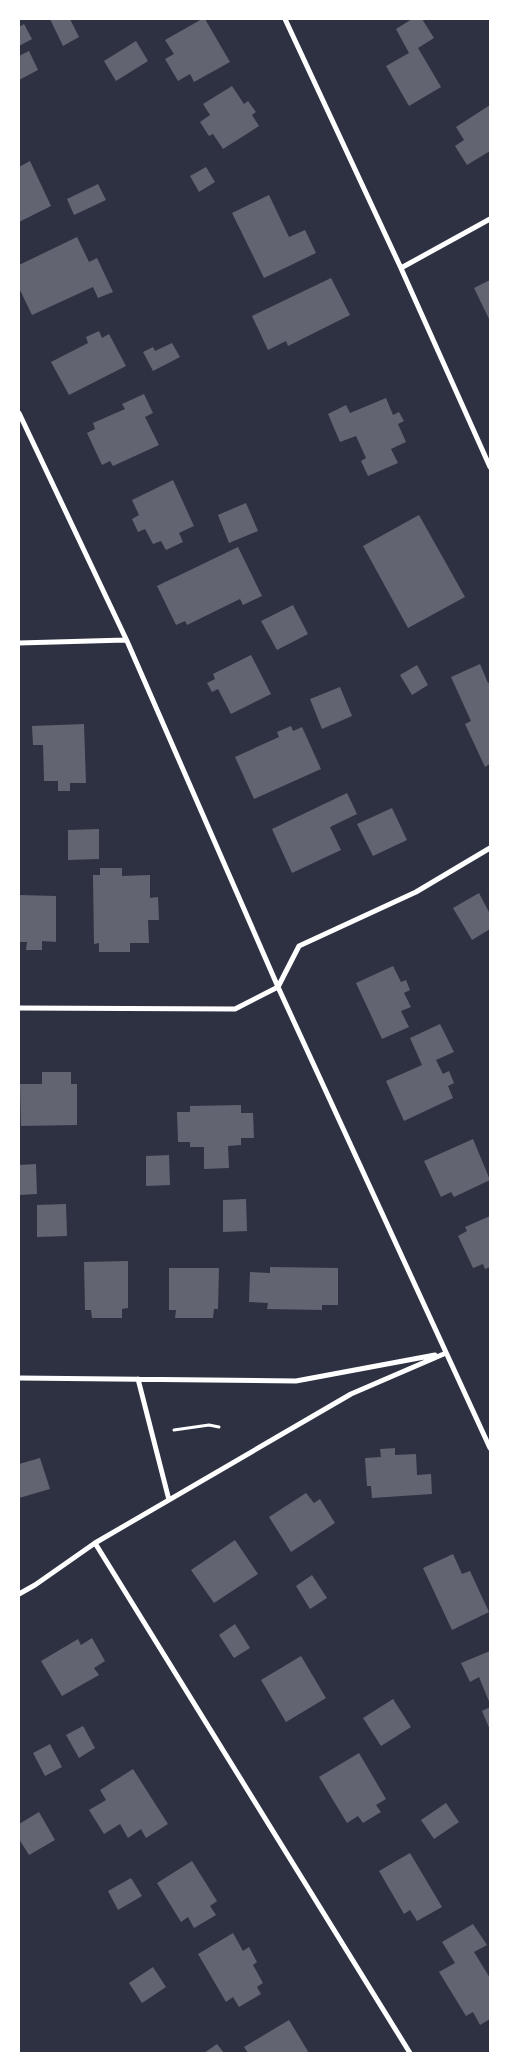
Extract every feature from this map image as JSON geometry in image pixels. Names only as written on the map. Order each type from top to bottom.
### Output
[{"type":"street","points":[[285,19],[401,268],[490,467]]},
{"type":"street","points":[[401,268],[490,219]]},
{"type":"street","points":[[19,413],[126,640],[278,987],[490,1448]]},
{"type":"street","points":[[19,643],[126,640]]},
{"type":"street","points":[[19,1008],[235,1008],[278,987],[299,946],[416,892],[490,848]]},
{"type":"street","points":[[19,1378],[296,1382],[446,1353]]},
{"type":"street","points":[[19,1594],[95,1543],[352,1394],[446,1353]]},
{"type":"street","points":[[138,1379],[169,1500]]},
{"type":"street","points":[[95,1543],[410,2053]]},
{"type":"path","points":[[174,1430],[209,1425],[219,1427]]},
{"type":"building","points":[[50,19],[70,19],[79,37],[63,46]]},
{"type":"building","points":[[205,19],[230,62],[194,82],[190,74],[178,81],[165,59],[174,54],[165,40]]},
{"type":"building","points":[[412,19],[422,19],[434,38],[418,48],[441,87],[409,106],[386,66],[409,53],[396,29]]},
{"type":"building","points":[[24,24],[32,39],[19,46],[19,27]]},
{"type":"building","points":[[136,41],[148,61],[116,81],[104,61]]},
{"type":"building","points":[[29,51],[38,70],[19,80],[19,56]]},
{"type":"building","points":[[232,86],[244,104],[248,101],[256,112],[252,115],[259,126],[223,149],[213,134],[209,136],[200,122],[210,115],[203,104]]},
{"type":"building","points":[[490,105],[490,151],[467,165],[455,146],[464,140],[456,127]]},
{"type":"building","points":[[30,161],[51,206],[19,222],[19,167]]},
{"type":"building","points":[[206,167],[215,182],[199,192],[190,176]]},
{"type":"building","points":[[98,184],[106,200],[74,215],[67,199]]},
{"type":"building","points":[[269,195],[289,237],[305,230],[316,253],[264,278],[232,213]]},
{"type":"building","points":[[77,237],[89,262],[97,258],[113,292],[98,298],[93,287],[32,315],[19,288],[19,265]]},
{"type":"building","points":[[331,278],[350,315],[288,346],[286,341],[268,350],[252,316]]},
{"type":"building","points":[[490,280],[490,321],[474,288]]},
{"type":"building","points":[[99,331],[102,338],[109,334],[126,366],[69,395],[51,362],[88,343],[86,337]]},
{"type":"building","points":[[172,343],[180,357],[153,371],[143,352],[153,347],[155,351]]},
{"type":"building","points":[[144,394],[153,413],[145,417],[159,445],[113,466],[110,461],[102,465],[87,433],[95,429],[93,423],[125,409],[122,404]]},
{"type":"building","points":[[386,398],[393,415],[399,412],[404,421],[398,424],[406,442],[391,449],[398,463],[368,476],[361,461],[366,458],[356,436],[340,442],[328,414],[346,405],[350,413]]},
{"type":"building","points":[[173,480],[194,526],[179,533],[183,542],[166,550],[161,541],[153,544],[145,529],[138,532],[132,519],[139,515],[132,500]]},
{"type":"building","points":[[246,503],[258,531],[229,543],[218,515]]},
{"type":"building","points":[[419,515],[465,597],[408,628],[363,546]]},
{"type":"building","points":[[238,547],[262,596],[243,605],[240,599],[187,625],[185,621],[176,625],[157,586]]},
{"type":"building","points":[[293,605],[308,634],[277,650],[261,621]]},
{"type":"building","points":[[251,655],[271,694],[231,714],[218,689],[212,692],[207,683],[215,679],[213,674]]},
{"type":"building","points":[[480,664],[488,683],[490,682],[490,764],[485,767],[465,724],[471,721],[451,677]]},
{"type":"building","points":[[417,665],[428,685],[412,695],[400,675]]},
{"type":"building","points":[[340,687],[352,716],[322,729],[310,699]]},
{"type":"building","points":[[84,724],[86,783],[70,783],[70,791],[58,791],[58,781],[44,781],[43,745],[33,745],[32,726]]},
{"type":"building","points":[[291,726],[293,731],[302,727],[321,769],[254,799],[235,757],[279,737],[277,732]]},
{"type":"building","points":[[347,793],[357,814],[330,827],[341,850],[292,873],[272,829]]},
{"type":"building","points":[[392,808],[407,840],[373,856],[357,824]]},
{"type":"building","points":[[99,829],[99,859],[68,860],[68,830]]},
{"type":"building","points":[[100,868],[122,868],[122,876],[150,875],[150,898],[158,897],[159,920],[148,920],[149,943],[130,943],[130,952],[99,952],[99,943],[94,944],[93,875],[100,875]]},
{"type":"building","points":[[479,893],[490,914],[490,929],[472,940],[453,908]]},
{"type":"building","points":[[19,895],[56,896],[56,942],[42,941],[42,950],[26,950],[27,942],[19,942]]},
{"type":"building","points":[[393,966],[401,982],[406,980],[410,990],[404,993],[411,1007],[401,1011],[409,1027],[382,1039],[356,983]]},
{"type":"building","points":[[440,1024],[454,1052],[436,1060],[443,1074],[449,1071],[454,1083],[448,1086],[453,1098],[404,1121],[386,1081],[422,1065],[410,1038]]},
{"type":"building","points":[[42,1072],[71,1072],[71,1084],[77,1084],[77,1125],[21,1126],[20,1084],[42,1084]]},
{"type":"building","points":[[241,1105],[241,1113],[253,1113],[254,1138],[241,1138],[241,1145],[228,1146],[229,1168],[204,1169],[204,1147],[190,1147],[190,1142],[178,1142],[177,1112],[190,1112],[190,1106]]},
{"type":"building","points":[[473,1139],[490,1180],[454,1197],[451,1192],[441,1197],[424,1161]]},
{"type":"building","points":[[169,1155],[170,1185],[146,1186],[146,1156]]},
{"type":"building","points":[[36,1164],[37,1194],[19,1195],[19,1165]]},
{"type":"building","points":[[246,1199],[247,1231],[223,1232],[223,1200]]},
{"type":"building","points":[[66,1204],[67,1236],[37,1237],[37,1205]]},
{"type":"building","points":[[490,1216],[490,1267],[485,1269],[483,1264],[473,1268],[458,1236],[467,1231],[465,1227]]},
{"type":"building","points":[[128,1261],[128,1308],[122,1309],[122,1318],[92,1318],[91,1310],[85,1310],[84,1262]]},
{"type":"building","points":[[270,1267],[338,1268],[338,1305],[322,1305],[322,1310],[267,1309],[268,1303],[249,1302],[250,1272],[270,1273]]},
{"type":"building","points":[[169,1268],[219,1268],[218,1309],[214,1309],[213,1318],[175,1318],[176,1310],[169,1310]]},
{"type":"building","points":[[395,1448],[395,1455],[416,1454],[417,1475],[431,1474],[432,1494],[372,1498],[371,1486],[367,1486],[365,1458],[381,1457],[380,1449]]},
{"type":"building","points":[[40,1458],[50,1489],[19,1498],[19,1464]]},
{"type":"building","points":[[306,1493],[314,1503],[320,1499],[335,1523],[291,1552],[269,1517]]},
{"type":"building","points":[[235,1540],[258,1574],[214,1603],[191,1570]]},
{"type":"building","points":[[453,1554],[462,1574],[470,1571],[489,1612],[452,1630],[423,1568]]},
{"type":"building","points":[[312,1575],[327,1598],[310,1609],[296,1586]]},
{"type":"building","points":[[235,1624],[250,1648],[234,1658],[219,1635]]},
{"type":"building","points":[[92,1638],[105,1661],[94,1668],[99,1675],[62,1696],[41,1661],[78,1639],[81,1645]]},
{"type":"building","points":[[490,1651],[490,1704],[479,1677],[470,1682],[461,1663]]},
{"type":"building","points":[[301,1656],[326,1698],[286,1722],[261,1680]]},
{"type":"building","points":[[393,1699],[411,1727],[381,1746],[363,1718]]},
{"type":"building","points":[[490,1707],[490,1730],[482,1711]]},
{"type":"building","points":[[83,1726],[95,1748],[79,1758],[66,1735]]},
{"type":"building","points":[[50,1744],[62,1767],[45,1776],[33,1753]]},
{"type":"building","points":[[359,1753],[386,1799],[376,1805],[381,1812],[363,1823],[358,1816],[347,1823],[319,1777]]},
{"type":"building","points":[[133,1769],[168,1824],[146,1838],[141,1829],[128,1838],[120,1824],[104,1834],[89,1810],[106,1800],[100,1790]]},
{"type":"building","points":[[446,1803],[459,1822],[434,1839],[421,1820]]},
{"type":"building","points":[[39,1812],[55,1840],[29,1855],[19,1839],[19,1824]]},
{"type":"building","points":[[410,1853],[442,1907],[417,1921],[410,1910],[404,1914],[379,1871]]},
{"type":"building","points":[[192,1861],[217,1901],[210,1906],[216,1915],[194,1928],[188,1917],[181,1922],[157,1883]]},
{"type":"building","points":[[131,1878],[142,1896],[118,1910],[108,1891]]},
{"type":"building","points":[[473,1924],[487,1945],[474,1952],[490,1978],[490,2019],[480,2025],[473,2012],[466,2016],[439,1972],[455,1963],[442,1942]]},
{"type":"building","points":[[233,1933],[243,1951],[249,1947],[257,1962],[253,1965],[263,1983],[257,1987],[261,1994],[239,2007],[233,1997],[226,2002],[198,1954]]},
{"type":"building","points":[[153,1967],[166,1987],[142,2003],[129,1983]]},
{"type":"building","points":[[289,2020],[309,2053],[248,2053],[244,2047]]},
{"type":"building","points":[[217,2044],[224,2053],[204,2053]]}]
